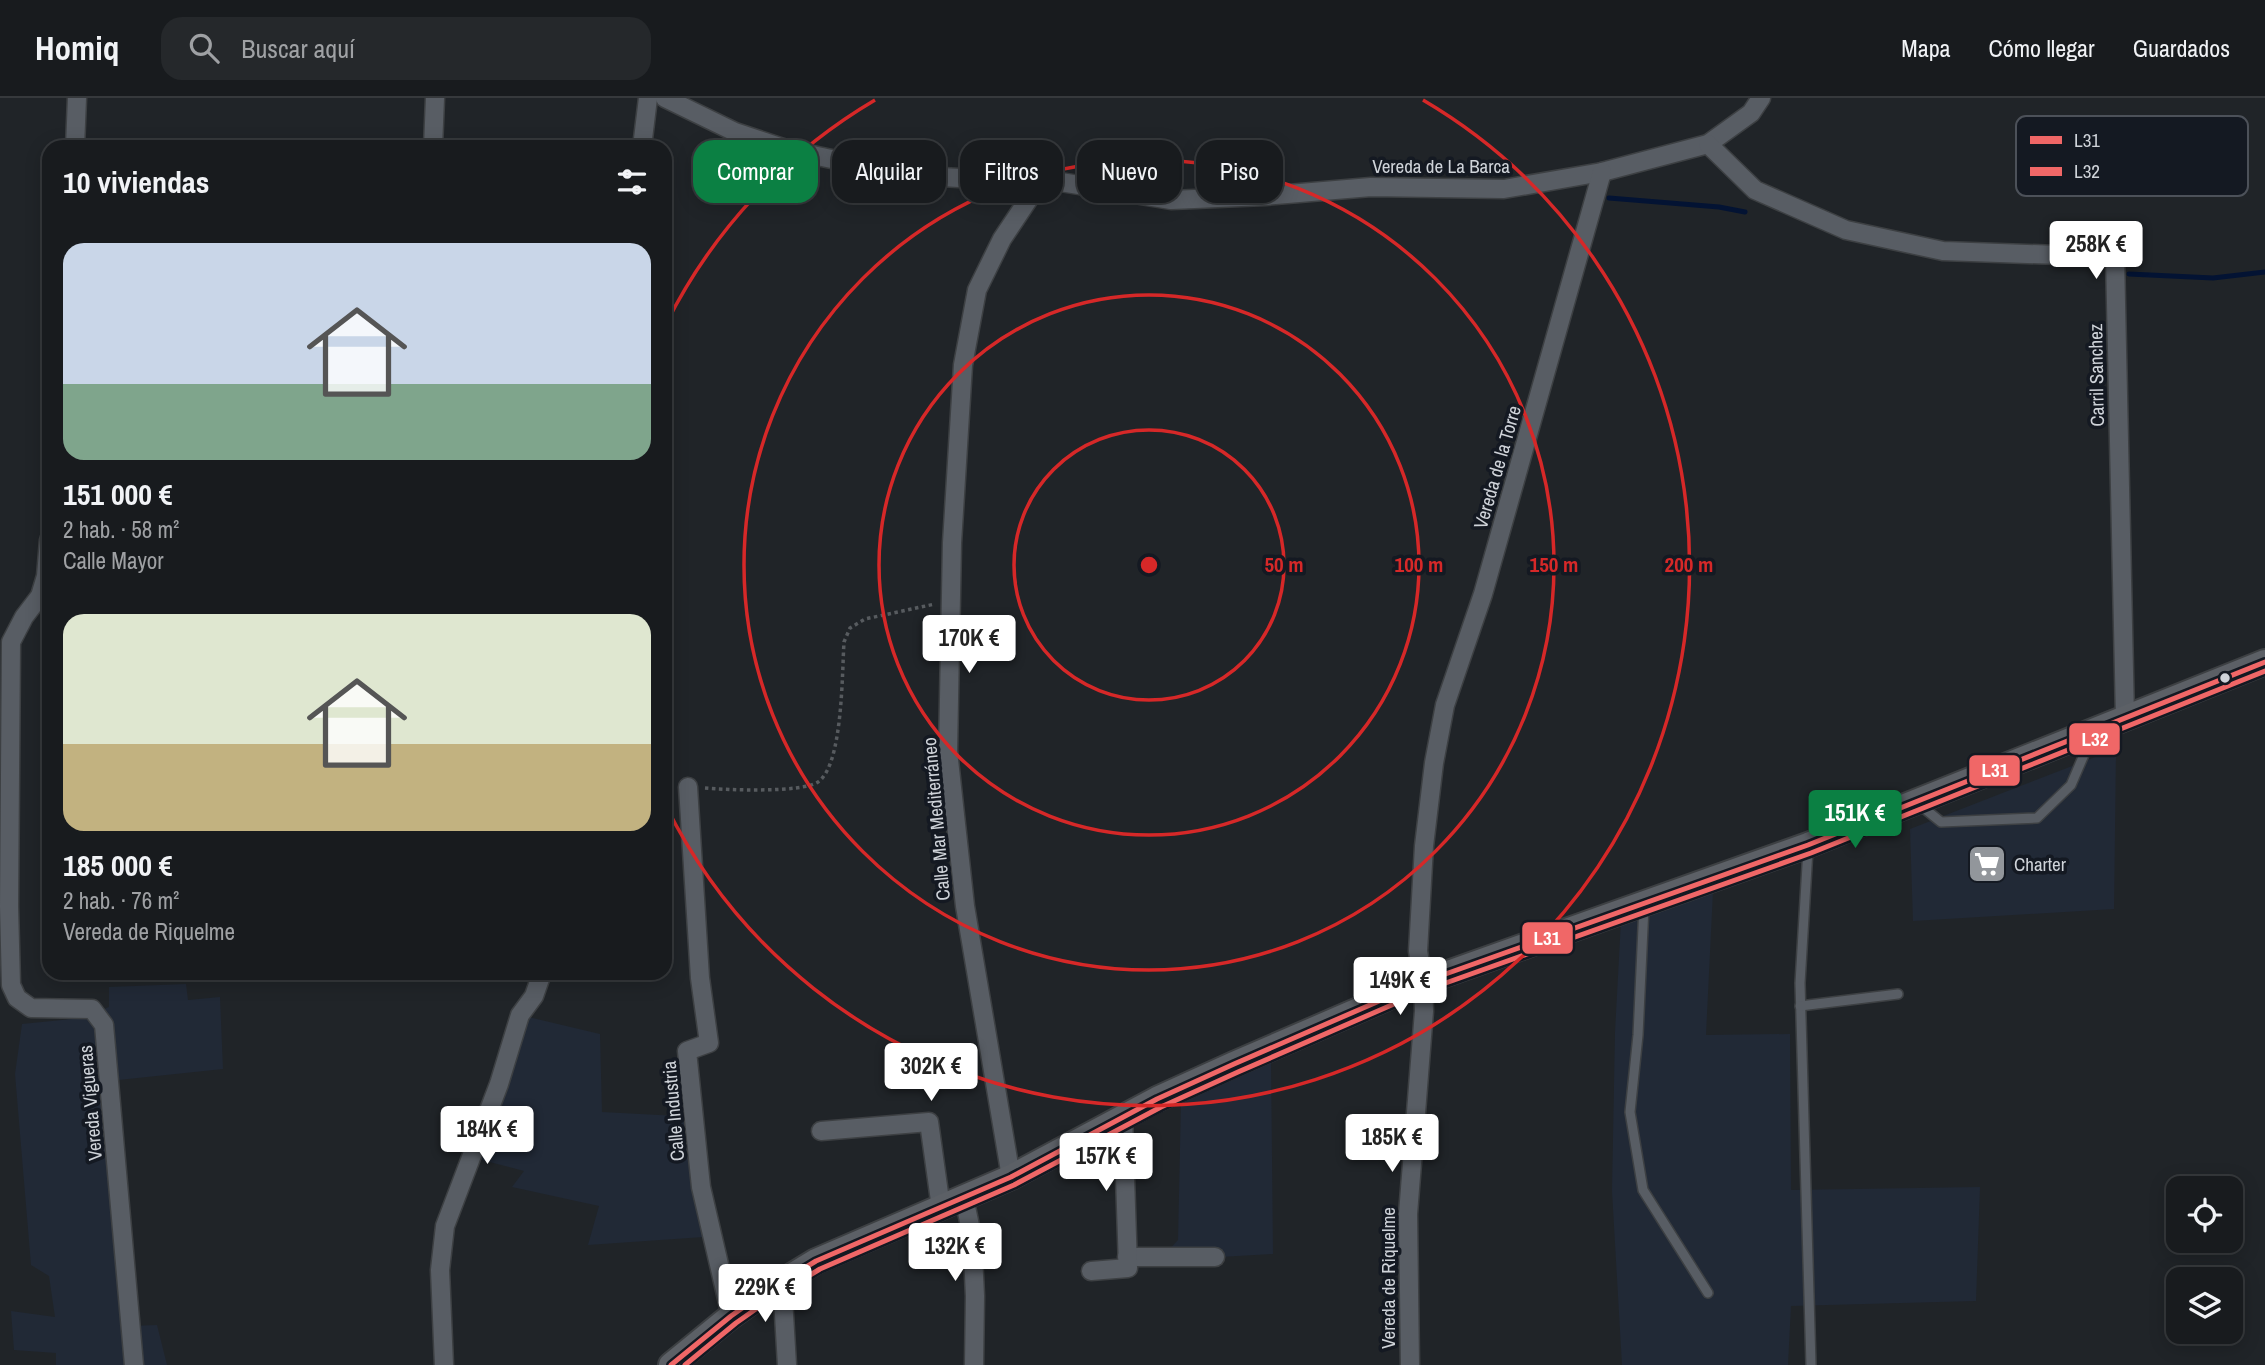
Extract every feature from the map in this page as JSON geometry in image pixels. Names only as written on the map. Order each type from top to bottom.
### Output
[{"type":"main road","points":[[671,1365],[732,1316],[816,1261],[1011,1177],[1123,1116],[1234,1064],[1423,982],[1808,845],[2265,662]]},
{"type":"street","points":[[75,140],[76,98]]},
{"type":"street","points":[[433,140],[435,98]]},
{"type":"street","points":[[643,140],[648,98]]},
{"type":"street","name":"Vereda de La Barca","points":[[665,98],[735,132],[789,150],[907,175],[960,178]]},
{"type":"street","points":[[1707,144],[1751,113],[1760,98]]},
{"type":"street","name":"Vereda de La Barca","points":[[1063,182],[1171,200],[1265,196],[1371,187],[1504,189],[1602,172],[1707,144]]},
{"type":"street","name":"Carril Sanchez","points":[[1707,144],[1755,190],[1846,230],[1943,251],[2115,257],[2125,718]]},
{"type":"street","name":"Vereda de la Torre","points":[[1423,982],[1418,951],[1424,846],[1434,763],[1445,705],[1483,594],[1602,172]]},
{"type":"street","name":"Calle Mar Mediterráneo","points":[[1011,1177],[965,906],[948,751],[952,543],[963,365],[977,290],[1002,239],[1026,203]]},
{"type":"street","name":"Vereda Vigueras","points":[[42,589],[11,642],[11,985],[17,998],[31,1008],[92,1009],[104,1025],[134,1365]]},
{"type":"street","name":"Calle Industria","points":[[688,787],[700,978],[709,1043],[687,1051],[701,1187],[732,1316]]},
{"type":"street","points":[[444,1365],[440,1270],[445,1227],[499,1084],[520,1015],[534,996],[540,980]]},
{"type":"street","name":"Vereda de Riquelme","points":[[1410,1365],[1408,1214],[1424,1011],[1423,982]]},
{"type":"street","points":[[1091,1271],[1128,1268],[1123,1116]]},
{"type":"street","points":[[821,1131],[929,1122],[941,1208]]},
{"type":"street","points":[[964,1198],[972,1235],[974,1365]]},
{"type":"street","points":[[1127,1257],[1215,1257]]},
{"type":"street","points":[[782,1281],[787,1365]]},
{"type":"lane","points":[[1916,802],[1941,822],[2037,818],[2071,785],[2094,731]]},
{"type":"lane","points":[[1808,845],[1800,1006],[1811,1365]]},
{"type":"lane","points":[[1644,903],[1638,1035],[1630,1112],[1634,1138],[1643,1190],[1708,1293]]},
{"type":"lane","points":[[1800,1006],[1899,994]]},
{"type":"path","points":[[688,787],[740,791],[800,787],[820,780],[827,773],[835,746],[844,642],[850,628],[864,619],[951,602]]},
{"type":"shaded area","points":[[2116,749],[2114,909],[1913,921],[1910,829]]},
{"type":"shaded area","points":[[1713,891],[1706,1035],[1790,1034],[1791,1190],[1980,1187],[1976,1301],[1791,1306],[1788,1365],[1622,1365],[1612,1191],[1615,1032],[1621,920]]},
{"type":"shaded area","points":[[186,984],[188,1000],[220,997],[223,1069],[109,1081],[131,1326],[157,1325],[167,1365],[56,1365],[56,1353],[14,1350],[11,1311],[55,1317],[49,1276],[31,1265],[15,1074],[22,1024],[82,1018],[109,1007],[109,987]]},
{"type":"shaded area","points":[[520,1015],[600,1034],[602,1112],[697,1117],[718,1236],[588,1245],[599,1206],[512,1187],[524,1171],[470,1157]]},
{"type":"shaded area","points":[[1271,1059],[1273,1254],[1220,1257],[1164,1255],[1178,1240],[1181,1102]]},
{"type":"waterway","points":[[1609,198],[1719,207],[1745,212]]},
{"type":"waterway","points":[[2129,274],[2213,278],[2265,272]]},
{"type":"transit line","name":"L31","points":[[671,1365],[731,1316],[816,1261],[1011,1177],[1157,1099],[1234,1064],[1423,982],[1808,845],[2265,662]]},
{"type":"transit line","name":"L32","points":[[685,1365],[736,1323],[820,1269],[1014,1185],[1161,1107],[1238,1072],[1426,990],[1811,853],[2265,671]]},
{"type":"place","name":"Charter","points":[[1987,864]]}]
